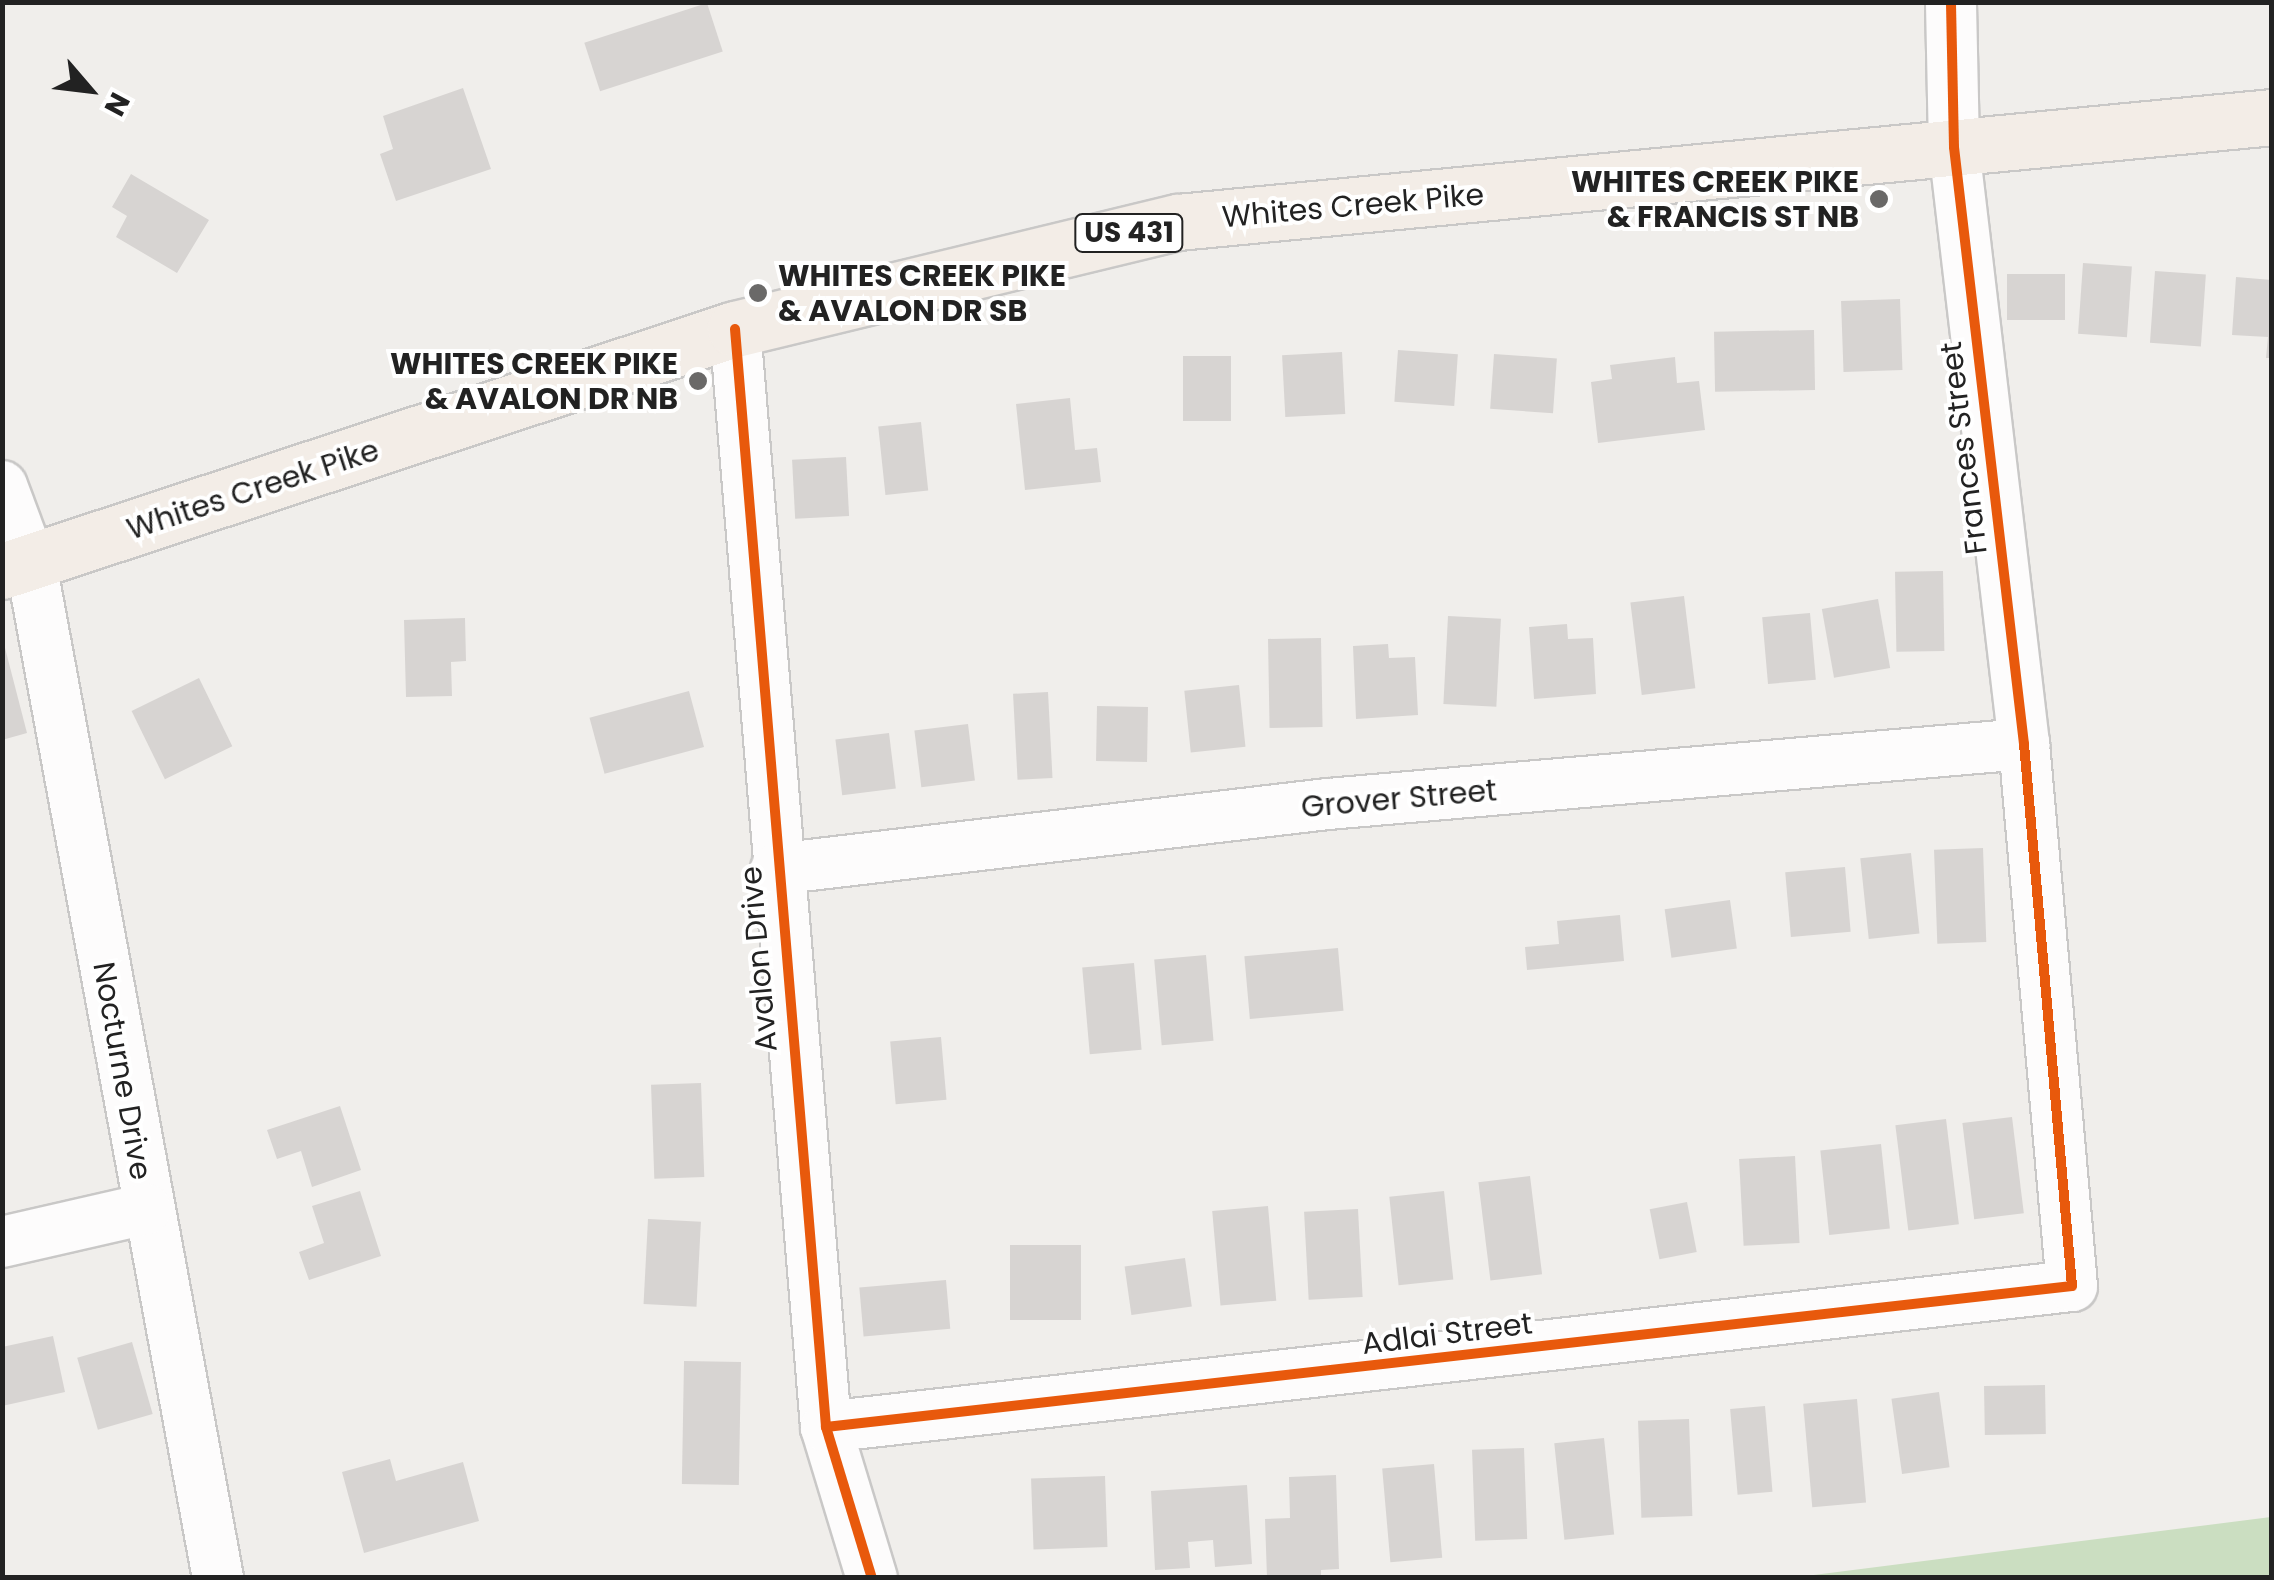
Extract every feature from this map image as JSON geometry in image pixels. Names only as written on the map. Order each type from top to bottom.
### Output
[{"type":"main road","name":"Whites Creek Pike","points":[[16,568],[735,329],[1178,222],[2272,117]]},
{"type":"street","name":"Frances Street","points":[[1951,2],[1954,146],[2024,744],[2072,1286]]},
{"type":"street","name":"Avalon Drive","points":[[735,329],[776,869],[826,1428],[872,1578]]},
{"type":"street","name":"Nocturne Drive","points":[[2,486],[218,1578]]},
{"type":"street","name":"Grover Street","points":[[776,869],[1328,804],[2024,744]]},
{"type":"street","points":[[2,1242],[146,1209]]},
{"type":"street","name":"Adlai Street","points":[[826,1428],[2072,1286]]},
{"type":"green space","points":[[2271,1517],[2271,1577],[1798,1577]]},
{"type":"building","points":[[707,3],[723,52],[600,91],[584,43]]},
{"type":"building","points":[[463,88],[491,169],[396,201],[380,154],[393,149],[383,116]]},
{"type":"building","points":[[131,174],[209,220],[177,273],[116,237],[127,216],[112,207]]},
{"type":"building","points":[[2083,263],[2132,266],[2127,337],[2078,334]]},
{"type":"building","points":[[2155,271],[2206,275],[2201,346],[2150,343]]},
{"type":"building","points":[[2007,274],[2065,274],[2065,320],[2007,320]]},
{"type":"building","points":[[2236,277],[2272,280],[2272,358],[2266,358],[2268,337],[2232,335]]},
{"type":"building","points":[[1900,299],[1902,370],[1844,372],[1841,301]]},
{"type":"building","points":[[1814,330],[1815,390],[1715,392],[1714,332]]},
{"type":"building","points":[[1398,350],[1458,354],[1454,406],[1394,402]]},
{"type":"building","points":[[1342,352],[1345,414],[1285,417],[1282,355]]},
{"type":"building","points":[[1494,354],[1557,358],[1553,413],[1490,409]]},
{"type":"building","points":[[1183,356],[1231,356],[1231,421],[1183,421]]},
{"type":"building","points":[[1675,357],[1677,383],[1699,381],[1705,430],[1598,443],[1591,382],[1612,379],[1610,365]]},
{"type":"building","points":[[1070,398],[1075,450],[1097,448],[1101,482],[1025,490],[1016,404]]},
{"type":"building","points":[[921,422],[928,491],[885,495],[878,426]]},
{"type":"building","points":[[846,457],[849,516],[795,519],[792,460]]},
{"type":"building","points":[[1943,571],[1944,651],[1896,652],[1895,572]]},
{"type":"building","points":[[1684,596],[1695,688],[1642,695],[1630,603]]},
{"type":"building","points":[[1878,599],[1890,668],[1834,678],[1822,609]]},
{"type":"building","points":[[1810,613],[1816,680],[1768,684],[1762,617]]},
{"type":"building","points":[[1448,616],[1501,619],[1496,707],[1443,704]]},
{"type":"building","points":[[465,618],[466,661],[451,662],[452,696],[406,697],[404,620]]},
{"type":"building","points":[[1567,624],[1568,639],[1593,638],[1596,694],[1534,699],[1529,627]]},
{"type":"building","points":[[1321,638],[1323,727],[1270,728],[1268,639]]},
{"type":"building","points":[[1388,644],[1389,658],[1415,657],[1418,715],[1356,719],[1353,646]]},
{"type":"building","points":[[2,645],[27,733],[2,740]]},
{"type":"building","points":[[199,678],[232,746],[165,779],[132,711]]},
{"type":"building","points":[[1239,685],[1245,747],[1191,752],[1184,691]]},
{"type":"building","points":[[689,691],[704,747],[605,774],[590,718]]},
{"type":"building","points":[[1048,692],[1053,778],[1018,780],[1013,694]]},
{"type":"building","points":[[1097,706],[1148,707],[1147,762],[1096,761]]},
{"type":"building","points":[[968,724],[975,781],[921,787],[914,731]]},
{"type":"building","points":[[889,733],[896,789],[842,795],[835,740]]},
{"type":"building","points":[[1983,848],[1986,942],[1937,944],[1934,850]]},
{"type":"building","points":[[1911,853],[1919,934],[1869,939],[1860,858]]},
{"type":"building","points":[[1845,867],[1851,932],[1791,937],[1785,872]]},
{"type":"building","points":[[1730,900],[1737,949],[1671,958],[1665,909]]},
{"type":"building","points":[[1620,915],[1624,961],[1527,970],[1525,947],[1559,944],[1557,921]]},
{"type":"building","points":[[1338,948],[1343,1011],[1250,1019],[1244,956]]},
{"type":"building","points":[[1206,955],[1213,1041],[1162,1045],[1154,960]]},
{"type":"building","points":[[1134,963],[1142,1050],[1090,1054],[1082,968]]},
{"type":"building","points":[[941,1037],[946,1100],[896,1104],[890,1041]]},
{"type":"building","points":[[701,1083],[704,1177],[654,1179],[651,1085]]},
{"type":"building","points":[[340,1106],[361,1170],[312,1187],[301,1151],[277,1159],[267,1130]]},
{"type":"building","points":[[2012,1117],[2024,1213],[1974,1219],[1962,1123]]},
{"type":"building","points":[[1946,1119],[1959,1224],[1908,1230],[1895,1125]]},
{"type":"building","points":[[1881,1144],[1890,1229],[1829,1235],[1820,1150]]},
{"type":"building","points":[[1795,1156],[1800,1243],[1744,1246],[1739,1159]]},
{"type":"building","points":[[1530,1176],[1542,1274],[1490,1281],[1478,1182]]},
{"type":"building","points":[[360,1191],[381,1256],[309,1280],[299,1252],[324,1243],[312,1206]]},
{"type":"building","points":[[1444,1191],[1453,1280],[1399,1285],[1389,1197]]},
{"type":"building","points":[[1687,1202],[1697,1252],[1659,1259],[1650,1209]]},
{"type":"building","points":[[1268,1206],[1276,1301],[1220,1306],[1212,1211]]},
{"type":"building","points":[[1358,1209],[1363,1297],[1309,1300],[1304,1212]]},
{"type":"building","points":[[648,1219],[701,1222],[696,1307],[644,1304]]},
{"type":"building","points":[[1010,1245],[1081,1245],[1081,1320],[1010,1320]]},
{"type":"building","points":[[1185,1258],[1192,1307],[1131,1315],[1125,1266]]},
{"type":"building","points":[[946,1280],[950,1329],[864,1336],[859,1288]]},
{"type":"building","points":[[53,1336],[65,1392],[2,1406],[2,1347]]},
{"type":"building","points":[[132,1342],[153,1414],[98,1430],[77,1358]]},
{"type":"building","points":[[684,1361],[741,1362],[739,1485],[682,1484]]},
{"type":"building","points":[[2045,1385],[2046,1434],[1985,1435],[1984,1386]]},
{"type":"building","points":[[1939,1392],[1950,1467],[1902,1474],[1891,1399]]},
{"type":"building","points":[[1857,1399],[1866,1503],[1812,1507],[1803,1404]]},
{"type":"building","points":[[1765,1406],[1772,1492],[1738,1495],[1730,1409]]},
{"type":"building","points":[[1689,1419],[1692,1516],[1641,1518],[1638,1421]]},
{"type":"building","points":[[1604,1438],[1614,1534],[1564,1540],[1554,1443]]},
{"type":"building","points":[[1524,1448],[1527,1539],[1475,1541],[1472,1450]]},
{"type":"building","points":[[390,1459],[396,1481],[463,1462],[479,1521],[364,1553],[342,1472]]},
{"type":"building","points":[[1434,1464],[1442,1558],[1390,1562],[1382,1469]]},
{"type":"building","points":[[1336,1475],[1339,1569],[1321,1570],[1321,1578],[1267,1578],[1265,1519],[1290,1518],[1289,1477]]},
{"type":"building","points":[[1105,1476],[1107,1547],[1034,1550],[1031,1479]]},
{"type":"building","points":[[1247,1485],[1252,1564],[1215,1567],[1213,1540],[1188,1542],[1190,1568],[1155,1570],[1151,1491]]},
{"type":"cycle path","points":[[826,1427],[2072,1286],[2024,744],[1954,147],[1951,2]]},
{"type":"cycle path","points":[[735,329],[826,1427],[872,1578]]},
{"type":"place","name":"WHITES CREEK PIKE & FRANCIS ST NB","points":[[1879,199]]},
{"type":"place","name":"WHITES CREEK PIKE & AVALON DR SB","points":[[758,293]]},
{"type":"place","name":"WHITES CREEK PIKE & AVALON DR NB","points":[[698,381]]}]
